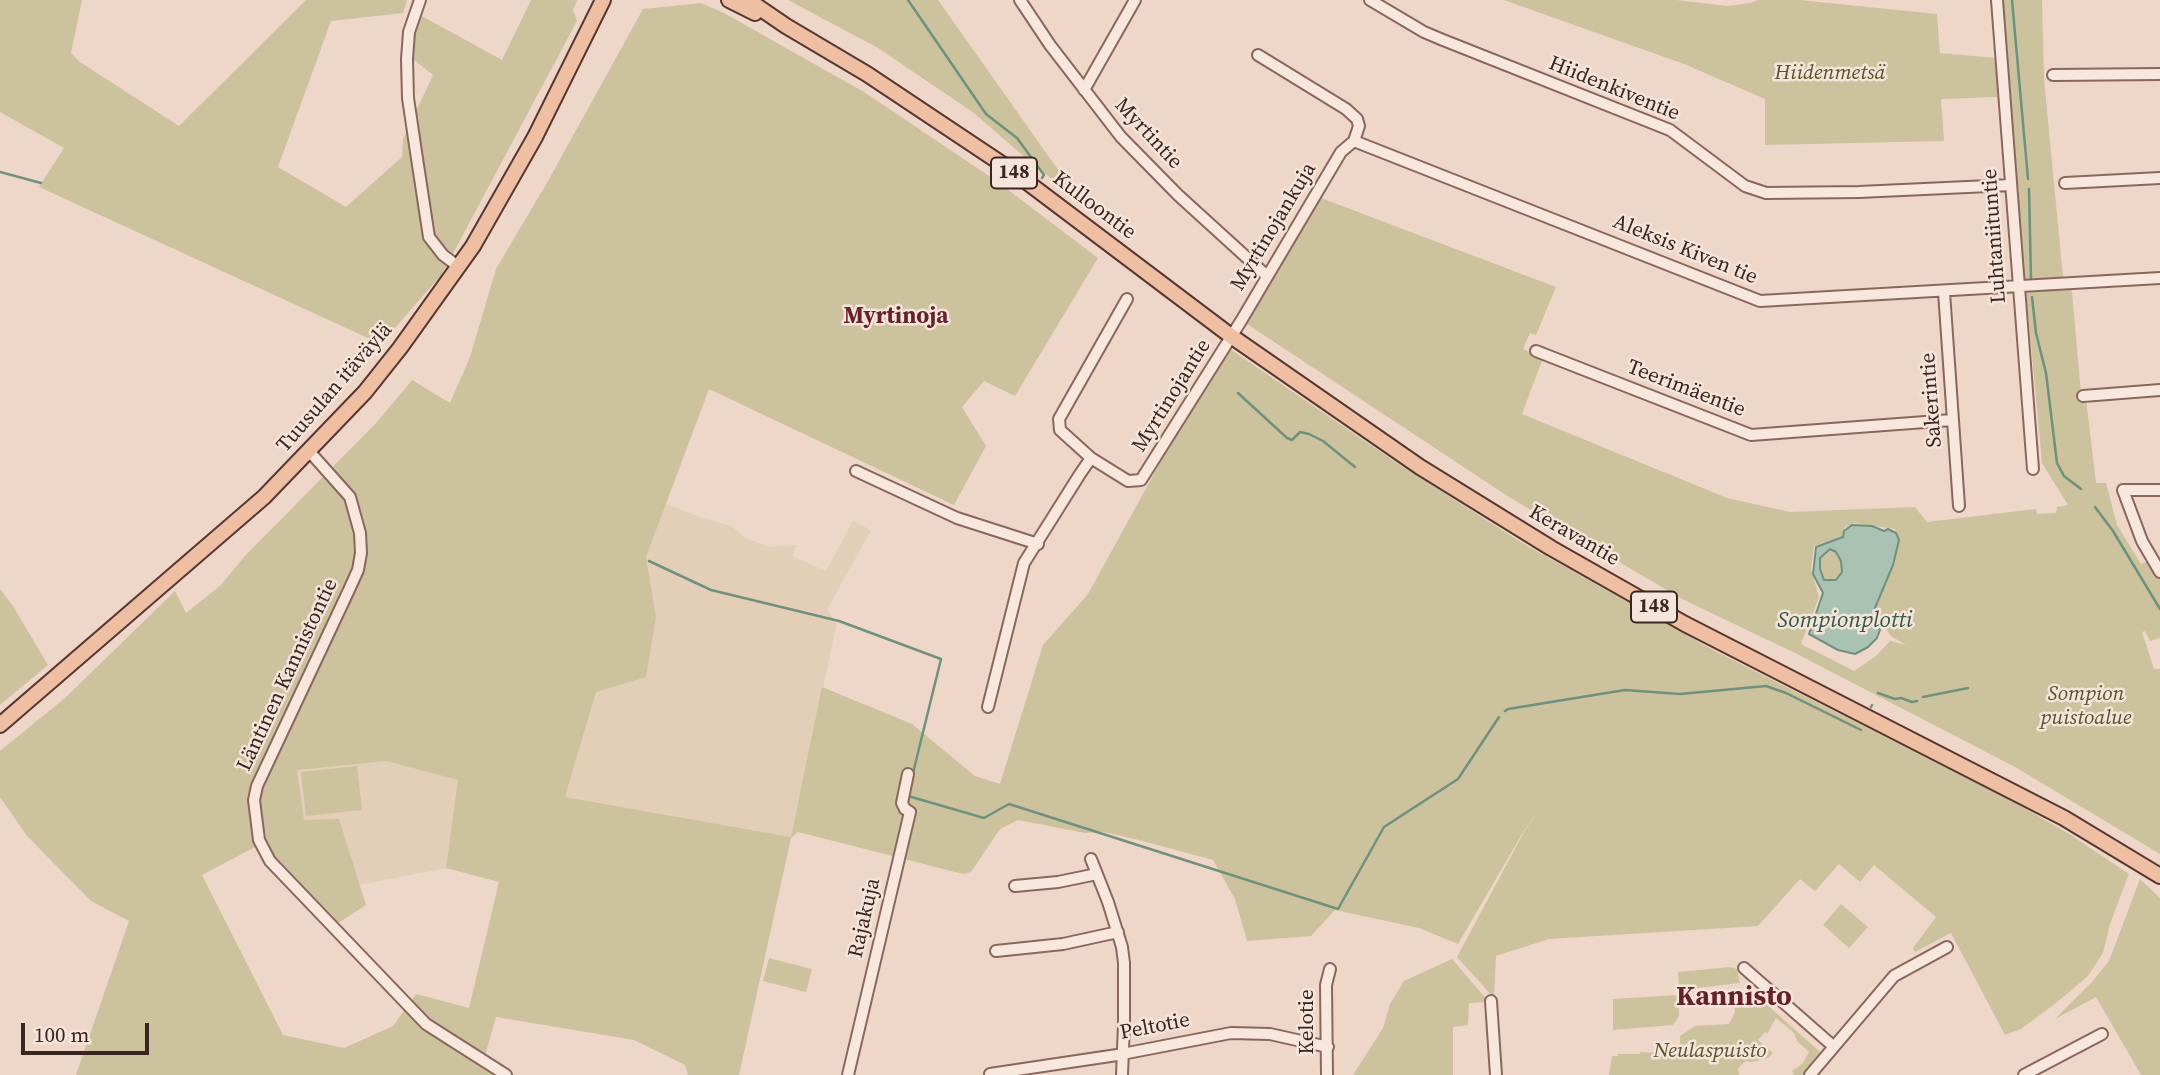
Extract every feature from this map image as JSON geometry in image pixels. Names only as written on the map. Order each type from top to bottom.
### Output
[{"type":"main road","name":"Tuusulan itäväylä","points":[[0,725],[264,497],[365,392],[473,246],[535,137],[603,0]]},
{"type":"main road","name":"Kulloontie","points":[[729,0],[786,26]]},
{"type":"main road","name":"Kulloontie","points":[[748,0],[867,74],[1011,170],[1231,336]]},
{"type":"main road","name":"Keravantie","points":[[1231,336],[1420,467],[1552,548],[1685,624],[2064,818],[2160,876]]},
{"type":"main road","name":"Keravantie","points":[[2099,839],[2160,886]]},
{"type":"street","points":[[420,0],[409,32],[408,98],[429,237],[443,255],[459,267]]},
{"type":"street","name":"Myrtintie","points":[[1020,0],[1084,90],[1137,153],[1267,276]]},
{"type":"street","points":[[1084,90],[1135,0]]},
{"type":"street","name":"Hiidenkiventie","points":[[1370,0],[1433,36],[1670,130],[1745,186],[1766,193],[2011,185]]},
{"type":"street","name":"Luhtaniituntie","points":[[1997,0],[2033,469]]},
{"type":"street","points":[[1258,55],[1346,109],[1357,119],[1359,125],[1354,141]]},
{"type":"street","points":[[2053,75],[2160,74]]},
{"type":"street","name":"Myrtinojankuja","points":[[1231,336],[1341,152],[1354,141]]},
{"type":"street","name":"Aleksis Kiven tie","points":[[1354,141],[1760,301],[2160,278]]},
{"type":"street","points":[[2066,183],[2160,178]]},
{"type":"street","name":"Sakerintie","points":[[1944,292],[1959,506]]},
{"type":"street","points":[[988,707],[1024,563],[1091,458],[1060,430],[1059,419],[1127,299]]},
{"type":"street","name":"Myrtinojantie","points":[[1091,458],[1128,481],[1141,480],[1231,336]]},
{"type":"street","name":"Teerimäentie","points":[[1536,351],[1751,435],[1952,420]]},
{"type":"street","points":[[2083,396],[2160,390]]},
{"type":"street","name":"Läntinen Kannistontie","points":[[309,451],[350,497],[360,533],[361,553],[358,570],[257,786],[254,800],[259,840],[270,861],[426,1024],[506,1075]]},
{"type":"street","points":[[856,471],[957,518],[1038,544]]},
{"type":"street","points":[[2160,491],[2123,490],[2142,541],[2160,572]]},
{"type":"street","name":"Rajakuja","points":[[848,1075],[910,812],[902,803],[908,774]]},
{"type":"street","points":[[1091,859],[1118,932],[1125,963],[1122,1075]]},
{"type":"street","points":[[1015,886],[1097,874]]},
{"type":"street","points":[[996,951],[1063,944],[1118,932]]},
{"type":"street","points":[[1810,1075],[1894,976],[1947,947]]},
{"type":"street","points":[[1744,968],[1833,1046]]},
{"type":"street","name":"Kelotie","points":[[1327,1075],[1326,985],[1330,969]]},
{"type":"street","points":[[1491,1001],[1496,1075]]},
{"type":"street","name":"Peltotie","points":[[990,1074],[1231,1033],[1270,1034],[1328,1047]]},
{"type":"street","points":[[2024,1075],[2039,1071],[2102,1034]]},
{"type":"shaded area","points":[[665,503],[731,526],[746,538],[769,547],[797,545],[792,556],[826,571],[853,521],[871,530],[827,610],[837,623],[791,837],[565,797],[596,692],[656,617],[646,557]]},
{"type":"shaded area","points":[[386,761],[459,780],[446,868],[359,885],[339,819],[304,821],[297,769]]},
{"type":"green space","points":[[0,0],[82,0],[71,53],[80,62],[179,126],[306,0],[407,0],[403,13],[331,21],[278,167],[346,207],[402,157],[403,139],[433,75],[409,56],[418,14],[502,60],[531,0],[577,0],[573,10],[577,21],[442,274],[381,344],[39,187],[64,148],[0,112]]},
{"type":"green space","points":[[788,0],[938,0],[1078,198],[1036,167],[974,113],[878,48]]},
{"type":"green space","name":"Hiidenmetsä","points":[[1504,0],[1676,0],[1728,6],[1758,0],[1799,0],[1937,14],[1940,53],[1996,58],[1998,97],[1941,99],[1944,141],[1765,145],[1765,99],[1684,64]]},
{"type":"green space","name":"Sompion puistoalue","points":[[2001,0],[2042,0],[2044,79],[2063,277],[2072,292],[2081,393],[2086,399],[2096,483],[2106,483],[2117,525],[2141,564],[2151,560],[2160,575],[2160,638],[2150,641],[2145,631],[2142,632],[2154,669],[2160,669],[2160,854],[2015,767],[1795,653],[1682,599],[1509,497],[1244,322],[1321,198],[1556,287],[1536,335],[1530,333],[1523,349],[1543,358],[1522,414],[1727,498],[1790,512],[1915,507],[1927,522],[2036,509],[2037,514],[2056,513],[2057,507],[2068,505],[2042,463]],"holes":[[[1854,523],[1895,529],[1899,540],[1894,564],[1874,613],[1891,636],[1906,645],[1890,641],[1876,656],[1854,671],[1801,644],[1819,597],[1811,569],[1814,546],[1842,537],[1845,528]]]},
{"type":"green space","points":[[701,3],[724,13],[864,92],[995,180],[1098,258],[1015,396],[984,381],[962,407],[986,446],[954,505],[709,389],[646,557],[656,617],[646,677],[596,692],[565,797],[791,837],[822,687],[912,724],[975,776],[1000,784],[1043,645],[1088,594],[1221,352],[1230,349],[1403,467],[1524,544],[1715,651],[2014,802],[2071,835],[2129,874],[2110,924],[2103,953],[2088,976],[2021,1029],[2005,1035],[1951,933],[1915,952],[1913,948],[1936,917],[1874,865],[1860,882],[1839,864],[1815,891],[1800,879],[1758,926],[1549,939],[1496,956],[1494,998],[1457,957],[1525,830],[1537,813],[1525,829],[1458,944],[1419,928],[1335,910],[1311,936],[1247,941],[1235,899],[1213,860],[1104,832],[1085,833],[1018,820],[1000,829],[971,872],[963,874],[798,832],[791,838],[739,1075],[688,1075],[685,1065],[634,1040],[496,1017],[482,1066],[497,1075],[76,1075],[129,921],[91,901],[27,836],[0,797],[0,751],[65,698],[175,591],[186,613],[221,585],[244,557],[377,422],[412,380],[450,403],[470,357],[496,269],[643,9]],"holes":[[[386,761],[458,780],[446,868],[499,882],[469,1008],[416,994],[393,1026],[344,1048],[283,1035],[202,875],[255,847],[277,859],[338,923],[366,905],[339,819],[304,820],[297,770]]]},
{"type":"green space","points":[[1830,549],[1836,552],[1841,561],[1842,572],[1836,580],[1824,580],[1820,558]]},
{"type":"green space","points":[[0,589],[48,665],[0,705]]},
{"type":"green space","points":[[357,766],[362,810],[306,816],[301,772]]},
{"type":"green space","points":[[2140,879],[2160,898],[2160,1075],[2141,1075],[2096,997],[2055,1019],[2109,961]]},
{"type":"green space","points":[[1841,904],[1868,927],[1849,948],[1823,925]]},
{"type":"green space","points":[[769,958],[812,969],[806,992],[763,981]]},
{"type":"green space","points":[[1452,959],[1489,1002],[1469,1003],[1468,1025],[1453,1027],[1453,1075],[1353,1075],[1383,1028],[1390,1004],[1404,981]]},
{"type":"green space","points":[[1730,967],[1737,969],[1740,983],[1679,990],[1678,972]]},
{"type":"green space","name":"Neulaspuisto","points":[[1732,992],[1750,994],[1765,1003],[1820,1052],[1802,1075],[1794,1075],[1792,1071],[1802,1064],[1809,1052],[1797,1041],[1794,1033],[1776,1018],[1767,1034],[1765,1032],[1758,1040],[1773,1053],[1768,1058],[1746,1061],[1738,1068],[1739,1075],[1609,1075],[1612,1056],[1640,1052],[1680,1052],[1680,1036],[1695,1026],[1729,1024],[1735,1012]]},
{"type":"green space","points":[[1678,995],[1679,1016],[1673,1025],[1613,1030],[1613,999]]},
{"type":"water","name":"Sompionplotti","points":[[1852,525],[1872,526],[1896,533],[1899,540],[1893,565],[1875,608],[1874,616],[1880,630],[1877,638],[1855,654],[1838,650],[1809,634],[1823,593],[1813,574],[1816,547],[1843,537],[1844,531]],"holes":[[[1830,549],[1836,552],[1841,561],[1842,572],[1836,580],[1824,580],[1820,558]]]},
{"type":"waterway","points":[[908,0],[986,114],[1017,138],[1044,175],[1042,178]]},
{"type":"waterway","points":[[2012,0],[2028,179]]},
{"type":"waterway","points":[[0,172],[41,183]]},
{"type":"waterway","points":[[2029,189],[2031,279]]},
{"type":"waterway","points":[[2032,297],[2036,333],[2046,373],[2057,463],[2064,476],[2081,489]]},
{"type":"waterway","points":[[1238,393],[1287,438],[1292,440],[1300,432],[1309,434],[1323,441],[1355,467]]},
{"type":"waterway","points":[[2095,507],[2113,531],[2160,609]]},
{"type":"waterway","points":[[649,561],[711,590],[839,621],[941,659],[913,773]]},
{"type":"waterway","points":[[1505,711],[1625,690],[1680,694],[1766,686],[1861,730]]},
{"type":"waterway","points":[[1923,697],[1968,688]]},
{"type":"waterway","points":[[1878,693],[1895,699],[1917,701]]},
{"type":"waterway","points":[[908,796],[984,818],[1009,804],[1338,909],[1384,827],[1458,779],[1499,717]]},
{"type":"district","name":"Myrtinoja","points":[[896,317]]},
{"type":"district","name":"Kannisto","points":[[1734,998]]}]
